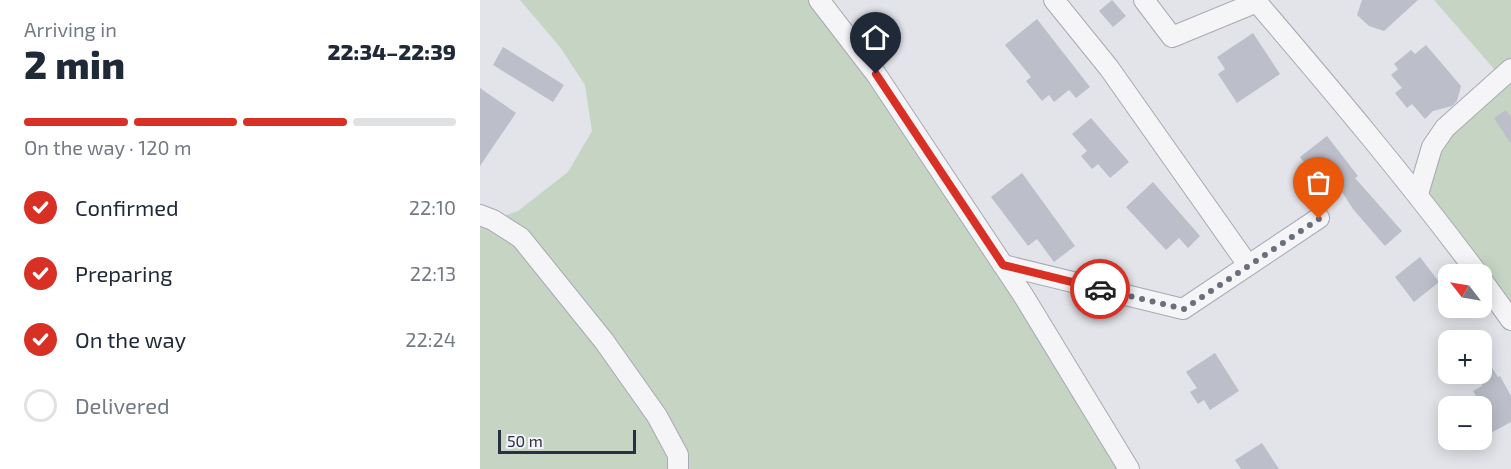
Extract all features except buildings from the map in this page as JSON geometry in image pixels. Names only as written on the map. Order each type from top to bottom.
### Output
[{"type":"street","points":[[819,0],[876,74],[1003,265],[1129,469]]},
{"type":"street","points":[[1054,0],[1109,68],[1248,265]]},
{"type":"street","points":[[1144,0],[1172,37],[1256,1],[1334,89],[1470,264]]},
{"type":"street","points":[[1418,194],[1432,147],[1445,128],[1511,69]]},
{"type":"street","points":[[480,214],[521,238],[604,341],[657,416],[678,455],[678,469]]},
{"type":"street","points":[[1003,265],[1184,309],[1319,219]]},
{"type":"street","points":[[1492,294],[1511,320]]},
{"type":"green space","points":[[520,0],[819,0],[1129,469],[480,469],[480,224],[518,211],[568,172],[592,131],[585,85],[560,47]]},
{"type":"green space","points":[[1434,0],[1511,0],[1511,320],[1492,294],[1492,264],[1470,264],[1418,194],[1432,147],[1501,77]]},
{"type":"way so far","points":[[1100,289],[1184,309],[1319,219]]},
{"type":"route","points":[[876,74],[1003,265],[1100,289]]}]
